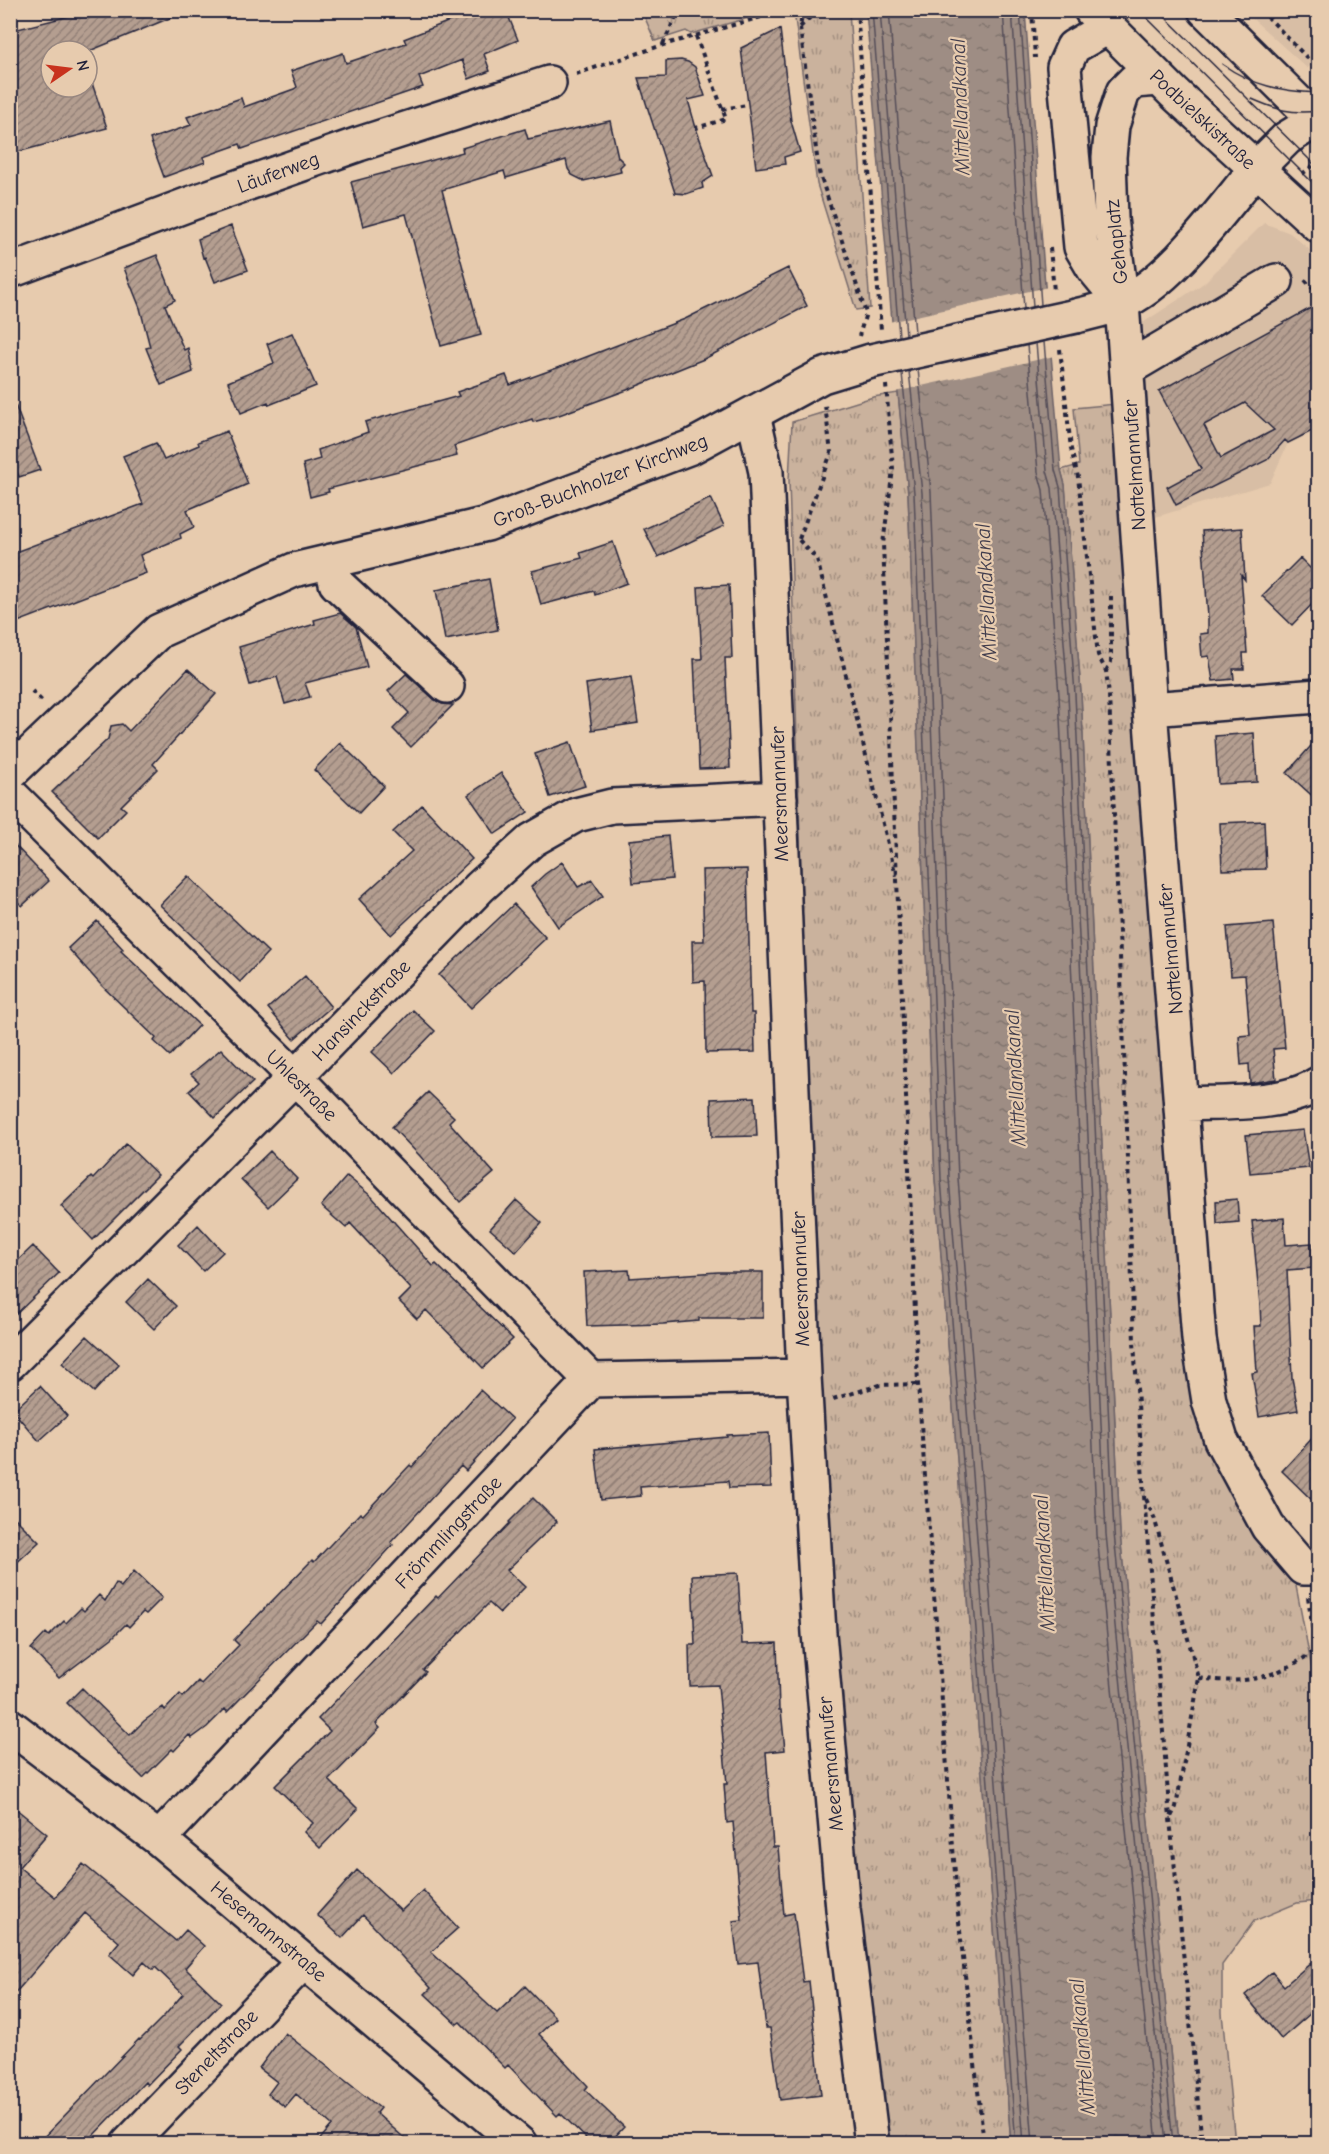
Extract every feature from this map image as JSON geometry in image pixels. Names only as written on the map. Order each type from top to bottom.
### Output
[{"type":"street","points":[[1205,10],[1318,117]]},
{"type":"street","name":"Podbielskistraße","points":[[1099,19],[1159,79],[1318,225]]},
{"type":"street","name":"Gehaplatz","points":[[1099,19],[1073,46],[1064,67],[1081,247],[1094,269],[1122,303]]},
{"type":"street","name":"Gehaplatz","points":[[1122,303],[1111,219],[1109,157],[1112,126],[1123,92],[1134,81],[1159,79]]},
{"type":"street","name":"Läuferweg","points":[[10,271],[359,144],[549,83]]},
{"type":"street","name":"Groß-Buchholzer Kirchweg","points":[[10,773],[159,631],[294,570],[487,524],[691,447],[822,376],[874,354],[1076,316],[1122,303],[1149,287],[1171,267],[1282,142],[1318,117]]},
{"type":"street","points":[[1127,369],[1276,281]]},
{"type":"street","name":"Nottelmannufer","points":[[1122,303],[1150,709],[1199,1339],[1209,1401],[1221,1440],[1268,1527],[1311,1568]]},
{"type":"street","name":"Meersmannufer","points":[[753,414],[766,472],[804,1376],[822,1668],[843,1909],[872,2144]]},
{"type":"street","points":[[332,561],[336,583],[447,686]]},
{"type":"street","points":[[1150,709],[1318,696]]},
{"type":"street","name":"Uhlestraße","points":[[10,794],[295,1077],[591,1380]]},
{"type":"street","name":"Hansinckstraße","points":[[10,1363],[295,1077],[480,887],[532,840],[576,815],[612,806],[780,798]]},
{"type":"street","points":[[1182,1104],[1283,1098],[1309,1090],[1318,1084]]},
{"type":"street","points":[[591,1380],[804,1376]]},
{"type":"street","name":"Frömmlingstraße","points":[[159,1839],[591,1380]]},
{"type":"street","name":"Hesemannstraße","points":[[10,1726],[159,1839],[520,2144]]},
{"type":"street","name":"Steneltstraße","points":[[128,2144],[304,1961]]},
{"type":"path","points":[[663,45],[679,10]]},
{"type":"path","points":[[549,83],[663,45],[786,10]]},
{"type":"path","points":[[803,10],[800,27],[819,172],[866,313],[893,469],[884,544],[918,1384],[958,1913],[984,2144]]},
{"type":"path","points":[[800,27],[813,15],[814,10]]},
{"type":"path","points":[[857,10],[874,354]]},
{"type":"path","points":[[1261,10],[1308,60],[1318,56]]},
{"type":"path","points":[[696,36],[726,119],[696,128]]},
{"type":"path","points":[[722,109],[747,105]]},
{"type":"path","points":[[799,552],[799,540],[831,453],[825,400]]},
{"type":"path","points":[[799,540],[817,559],[898,884]]},
{"type":"path","points":[[1106,671],[1109,695],[1125,1074],[1134,1342],[1144,1496],[1170,1819],[1202,2144]]},
{"type":"path","points":[[32,691],[48,707]]},
{"type":"path","points":[[835,1399],[880,1385],[918,1384]]},
{"type":"path","points":[[834,1387],[835,1410]]},
{"type":"path","points":[[1144,1496],[1154,1517],[1199,1678],[1176,1807],[1170,1819]]},
{"type":"path","points":[[1311,1568],[1315,1651],[1318,1667]]},
{"type":"path","points":[[1199,1678],[1241,1681],[1266,1676],[1289,1668],[1315,1651]]},
{"type":"shaded area","points":[[1244,11],[1318,11],[1318,63],[1307,68]]},
{"type":"shaded area","points":[[1264,223],[1290,233],[1318,257],[1318,427],[1288,443],[1270,483],[1125,526],[1138,326],[1204,283]]},
{"type":"green space","points":[[642,11],[773,11],[691,34],[686,31],[655,41]]},
{"type":"green space","points":[[794,11],[849,11],[870,308],[856,310],[817,184]]},
{"type":"green space","points":[[898,393],[908,493],[935,1179],[1011,2143],[884,2143],[836,1682],[814,1295],[789,480],[792,422],[873,397]]},
{"type":"green space","points":[[1116,404],[1188,1339],[1296,1586],[1318,1700],[1318,1901],[1297,1903],[1254,1921],[1222,1965],[1222,2013],[1235,2143],[1179,2143],[1120,1533],[1081,693],[1065,485],[1061,470],[1079,465],[1074,408]]},
{"type":"water","name":"Mittellandkanal","points":[[866,11],[1025,11],[1045,285],[1061,470],[1065,485],[1081,693],[1120,1533],[1179,2143],[1011,2143],[935,1179],[908,493]]},
{"type":"pier","points":[[1048,287],[1054,356],[895,392],[889,322]]},
{"type":"building","points":[[127,10],[187,11],[99,47],[99,39],[39,39],[39,99],[97,99],[107,128],[10,154],[10,31],[77,14]]},
{"type":"building","points":[[478,10],[506,10],[518,40],[484,54],[490,71],[469,79],[462,60],[419,77],[423,87],[242,149],[240,144],[203,157],[205,162],[164,177],[150,139],[191,125],[187,117],[241,98],[244,107],[294,89],[297,87],[291,71],[343,53],[346,63],[406,43],[404,39]]},
{"type":"building","points":[[780,29],[791,121],[800,152],[784,157],[785,164],[756,168],[741,48]]},
{"type":"building","points":[[681,60],[695,67],[705,96],[688,100],[713,176],[702,183],[703,188],[686,194],[675,193],[638,78],[666,77],[666,61]]},
{"type":"building","points":[[610,121],[618,157],[624,163],[620,167],[621,172],[584,181],[572,175],[566,160],[506,178],[504,171],[442,190],[481,335],[441,346],[406,214],[363,226],[351,182],[463,152],[462,148],[525,129],[528,139]]},
{"type":"building","points":[[231,226],[248,270],[215,282],[205,257],[203,258],[198,239]]},
{"type":"building","points":[[157,255],[175,300],[165,305],[184,350],[188,348],[193,372],[161,385],[146,348],[150,347],[140,308],[124,268]]},
{"type":"building","points":[[788,268],[807,306],[704,359],[559,415],[533,422],[532,419],[454,446],[457,456],[328,489],[329,492],[310,497],[303,464],[320,459],[318,450],[368,432],[365,422],[459,396],[457,392],[506,375],[510,385],[568,364],[685,319]]},
{"type":"building","points":[[1318,304],[1318,428],[1288,443],[1285,440],[1267,460],[1176,505],[1167,487],[1201,469],[1159,391]],"holes":[[[1245,403],[1274,430],[1221,458],[1204,425]]]},
{"type":"building","points":[[292,333],[316,386],[269,405],[268,402],[241,413],[228,382],[274,363],[267,344]]},
{"type":"building","points":[[12,397],[40,470],[19,477],[10,454],[10,398]]},
{"type":"building","points":[[227,431],[248,484],[187,510],[194,527],[180,534],[181,538],[140,555],[146,573],[10,625],[10,554],[143,504],[123,456],[156,443],[164,460],[199,445],[198,442]]},
{"type":"building","points":[[711,498],[724,526],[658,557],[644,529]]},
{"type":"building","points":[[1242,528],[1245,580],[1241,575],[1247,653],[1243,653],[1244,669],[1233,669],[1234,679],[1213,681],[1209,656],[1202,657],[1200,634],[1208,633],[1202,531]]},
{"type":"building","points":[[613,542],[627,583],[595,595],[594,591],[541,605],[532,571],[582,558],[580,553]]},
{"type":"building","points":[[1300,558],[1318,576],[1318,598],[1292,625],[1262,596]]},
{"type":"building","points":[[489,579],[498,630],[445,640],[436,590]]},
{"type":"building","points":[[729,585],[732,658],[725,658],[730,768],[699,769],[694,659],[702,659],[698,587]]},
{"type":"building","points":[[340,613],[356,627],[367,667],[305,683],[310,697],[285,704],[277,677],[250,685],[239,647],[315,624],[314,620]]},
{"type":"building","points":[[188,669],[216,694],[153,764],[158,769],[121,806],[126,810],[98,838],[52,792],[108,739],[111,726],[122,724],[129,731]]},
{"type":"building","points":[[406,674],[435,700],[442,704],[453,705],[411,747],[393,729],[409,713],[388,691]]},
{"type":"building","points":[[631,677],[638,723],[592,730],[586,684]]},
{"type":"building","points":[[1254,733],[1257,782],[1218,784],[1215,736]]},
{"type":"building","points":[[1318,738],[1318,801],[1287,773]]},
{"type":"building","points":[[570,742],[585,786],[550,797],[535,754]]},
{"type":"building","points":[[340,743],[384,786],[359,813],[314,770]]},
{"type":"building","points":[[501,773],[528,812],[495,834],[468,795]]},
{"type":"building","points":[[422,805],[472,859],[391,935],[359,899],[412,851],[393,832]]},
{"type":"building","points":[[1264,821],[1266,869],[1222,870],[1220,823]]},
{"type":"building","points":[[668,836],[672,879],[633,883],[629,840]]},
{"type":"building","points":[[10,840],[49,881],[22,906],[10,894]]},
{"type":"building","points":[[562,862],[578,887],[592,880],[603,896],[558,927],[531,887]]},
{"type":"building","points":[[747,869],[751,1013],[754,1013],[755,1052],[706,1053],[705,981],[693,982],[692,941],[704,941],[702,870]]},
{"type":"building","points":[[188,876],[268,952],[240,982],[160,905]]},
{"type":"building","points":[[514,904],[546,938],[471,1008],[439,975]]},
{"type":"building","points":[[97,921],[123,949],[121,951],[199,1025],[170,1056],[154,1041],[156,1038],[101,985],[68,948]]},
{"type":"building","points":[[1273,923],[1285,1048],[1273,1049],[1276,1079],[1250,1083],[1249,1064],[1241,1065],[1239,1036],[1250,1035],[1245,975],[1231,976],[1227,927]]},
{"type":"building","points":[[305,976],[331,1007],[294,1039],[268,1008]]},
{"type":"building","points":[[413,1010],[435,1031],[394,1073],[372,1052]]},
{"type":"building","points":[[221,1049],[253,1082],[215,1118],[189,1091],[199,1082],[191,1074]]},
{"type":"building","points":[[428,1092],[454,1117],[449,1122],[494,1173],[460,1202],[392,1127]]},
{"type":"building","points":[[755,1097],[757,1136],[712,1137],[711,1099]]},
{"type":"building","points":[[1303,1130],[1309,1168],[1250,1173],[1246,1135]]},
{"type":"building","points":[[126,1144],[158,1175],[93,1240],[61,1206],[91,1177],[93,1179]]},
{"type":"building","points":[[270,1151],[297,1179],[268,1207],[241,1179]]},
{"type":"building","points":[[347,1176],[372,1197],[433,1266],[436,1264],[513,1339],[483,1368],[426,1310],[417,1319],[399,1301],[411,1289],[350,1223],[346,1228],[321,1206]]},
{"type":"building","points":[[1237,1199],[1239,1222],[1217,1224],[1216,1201]]},
{"type":"building","points":[[516,1200],[542,1223],[516,1252],[490,1229]]},
{"type":"building","points":[[1284,1218],[1286,1245],[1312,1243],[1314,1268],[1287,1270],[1292,1378],[1298,1410],[1259,1417],[1252,1373],[1257,1372],[1254,1326],[1261,1326],[1252,1221]]},
{"type":"building","points":[[198,1225],[223,1252],[203,1271],[178,1245]]},
{"type":"building","points":[[33,1246],[59,1273],[10,1320],[10,1268]]},
{"type":"building","points":[[629,1270],[630,1278],[718,1272],[763,1272],[763,1318],[699,1318],[699,1321],[663,1324],[587,1326],[584,1272]]},
{"type":"building","points":[[148,1279],[176,1306],[154,1329],[126,1302]]},
{"type":"building","points":[[87,1336],[119,1365],[94,1392],[62,1363]]},
{"type":"building","points":[[40,1386],[67,1416],[39,1441],[13,1411]]},
{"type":"building","points":[[480,1390],[512,1419],[466,1471],[461,1466],[391,1542],[393,1545],[321,1624],[317,1621],[227,1712],[225,1709],[192,1738],[189,1735],[143,1778],[67,1703],[82,1688],[130,1735],[163,1707],[165,1710],[180,1694],[183,1697],[198,1681],[201,1684],[239,1645],[234,1640],[312,1560],[314,1562],[360,1513],[363,1515],[410,1465],[412,1467]]},
{"type":"building","points":[[1318,1432],[1318,1506],[1282,1471]]},
{"type":"building","points":[[769,1433],[771,1487],[729,1488],[728,1481],[640,1487],[641,1496],[601,1500],[595,1449],[727,1437],[727,1435]]},
{"type":"building","points":[[533,1498],[557,1522],[507,1570],[525,1587],[500,1613],[489,1603],[423,1670],[426,1672],[376,1724],[380,1728],[329,1780],[358,1809],[320,1848],[304,1832],[313,1823],[275,1786],[330,1731],[318,1719]]},
{"type":"building","points":[[10,1513],[39,1542],[10,1569]]},
{"type":"building","points":[[134,1571],[162,1598],[146,1614],[143,1612],[129,1627],[126,1624],[112,1638],[59,1678],[31,1649],[46,1633],[49,1636],[81,1608],[84,1611],[99,1595],[105,1601],[116,1583],[121,1587]]},
{"type":"building","points":[[738,1573],[742,1644],[777,1643],[779,1710],[781,1710],[785,1750],[766,1752],[773,1847],[778,1847],[784,1915],[794,1913],[803,1982],[809,1981],[821,2095],[780,2100],[770,2028],[766,2028],[758,1962],[738,1964],[733,1921],[742,1920],[733,1822],[727,1823],[724,1784],[727,1784],[718,1685],[690,1686],[689,1645],[695,1645],[692,1575]]},
{"type":"building","points":[[10,1804],[47,1834],[19,1867],[55,1897],[83,1864],[176,1941],[186,1930],[204,1946],[185,1968],[221,2003],[179,2046],[182,2049],[147,2085],[145,2082],[85,2144],[37,2144],[183,1994],[155,1967],[153,1970],[144,1962],[133,1975],[109,1954],[119,1942],[85,1913],[10,1999]]},
{"type":"building","points":[[357,1870],[401,1911],[423,1890],[458,1928],[431,1952],[497,2013],[525,1986],[556,2018],[539,2034],[588,2086],[585,2090],[624,2127],[608,2144],[592,2144],[560,2113],[557,2116],[508,2065],[505,2068],[460,2022],[457,2024],[425,1994],[431,1988],[363,1915],[342,1938],[317,1915]]},
{"type":"building","points":[[1318,1957],[1318,2007],[1281,2039],[1245,1995],[1272,1972],[1284,1986]]},
{"type":"building","points":[[285,2033],[380,2108],[376,2113],[411,2144],[316,2144],[332,2125],[296,2094],[285,2107],[268,2094],[277,2082],[259,2068]]},
{"type":"tram line","points":[[1139,10],[1318,188]]},
{"type":"tram line","points":[[1158,10],[1318,168]]},
{"type":"tram line","points":[[1222,64],[1245,78],[1268,86],[1318,93]]},
{"type":"tram line","points":[[1252,99],[1284,110],[1318,111]]}]
